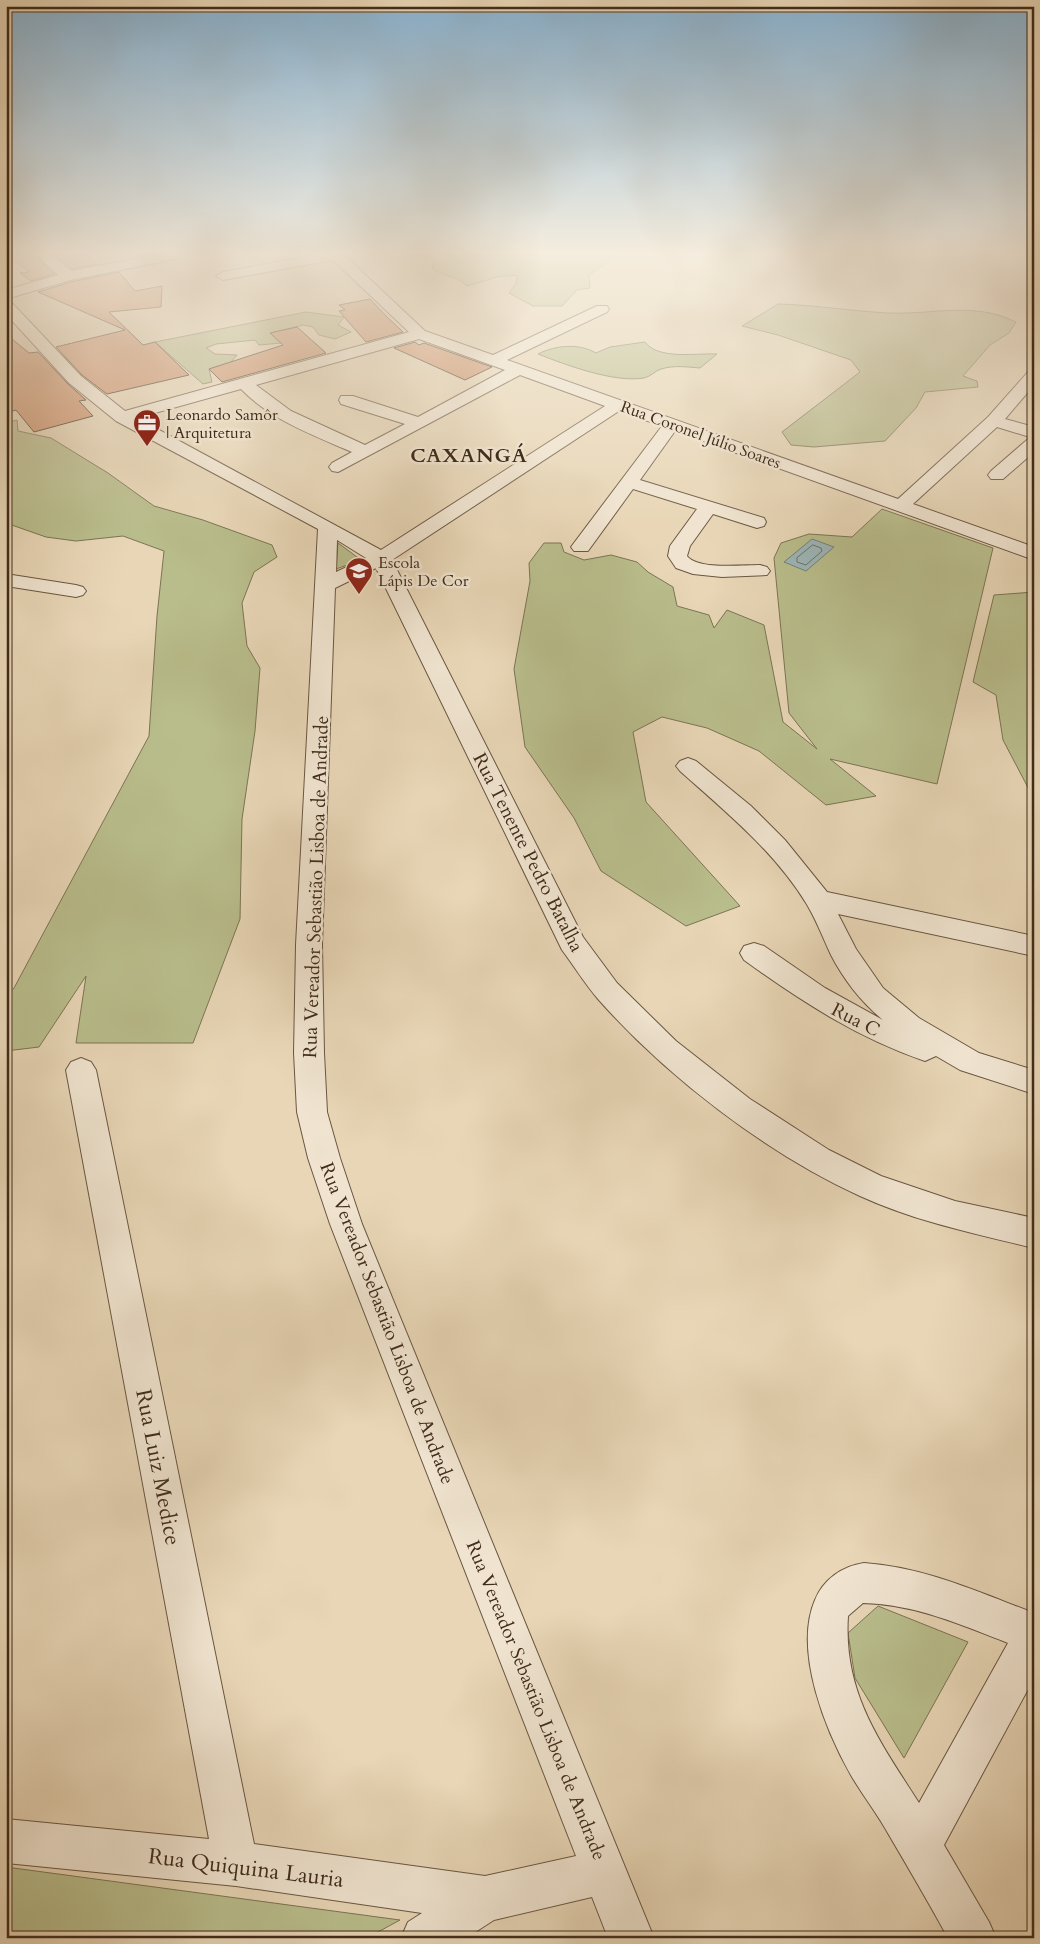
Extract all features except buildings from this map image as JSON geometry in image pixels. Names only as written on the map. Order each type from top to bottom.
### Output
[{"type":"street","points":[[42,346],[84,389],[122,417],[328,527],[381,558]]},
{"type":"street","points":[[122,417],[377,346]]},
{"type":"street","name":"Rua Coronel Júlio Soares","points":[[453,346],[1034,554]]},
{"type":"street","points":[[494,360],[524,346]]},
{"type":"street","points":[[338,467],[519,369]]},
{"type":"street","points":[[901,506],[994,421],[1034,375]]},
{"type":"street","points":[[245,382],[259,397],[274,406],[366,452]]},
{"type":"street","points":[[347,400],[419,423]]},
{"type":"street","points":[[325,585],[381,558],[619,404]]},
{"type":"street","points":[[994,421],[1034,433]]},
{"type":"street","points":[[581,547],[672,424]]},
{"type":"street","points":[[996,475],[1034,443]]},
{"type":"street","points":[[628,482],[757,522]]},
{"type":"street","points":[[708,508],[676,553],[676,559],[680,563],[711,570],[760,571]]},
{"type":"street","name":"Rua Vereador Sebastião Lisboa de Andrade","points":[[328,527],[309,945],[309,1053],[312,1112],[324,1158],[346,1224],[631,1938]]},
{"type":"street","name":"Rua Tenente Pedro Batalha","points":[[381,558],[572,943],[607,991],[666,1049],[739,1108],[818,1160],[872,1188],[955,1215],[1034,1233]]},
{"type":"street","points":[[6,580],[76,592]]},
{"type":"street","points":[[688,766],[742,812],[776,846],[818,900],[845,955],[873,996],[909,1026],[970,1062],[1034,1082]]},
{"type":"street","points":[[818,900],[1034,946]]},
{"type":"street","name":"Rua C","points":[[754,954],[822,1001],[867,1028],[915,1046],[970,1062]]},
{"type":"street","name":"Rua Luiz Medice","points":[[81,1070],[236,1864]]},
{"type":"street","points":[[974,1938],[858,1744],[833,1680],[826,1624],[830,1605],[841,1591],[862,1583],[899,1587],[935,1597],[1034,1633]]},
{"type":"street","points":[[920,1845],[1034,1637]]},
{"type":"street","name":"Rua Quiquina Lauria","points":[[6,1841],[236,1864],[485,1899]]},
{"type":"street","points":[[424,1938],[485,1899],[606,1872]]},
{"type":"green space","points":[[159,346],[212,346],[206,348],[215,354],[237,355],[230,363],[209,369],[212,382],[203,384]]},
{"type":"green space","points":[[567,346],[582,348],[596,353],[610,347],[649,346],[668,353],[688,355],[717,354],[700,368],[666,368],[646,377],[632,379],[605,376],[538,354]]},
{"type":"green space","points":[[809,346],[989,346],[963,376],[977,381],[978,387],[925,392],[916,408],[885,441],[814,447],[791,445],[782,432],[860,372],[851,360]]},
{"type":"green space","points":[[17,420],[18,431],[51,438],[108,473],[154,506],[203,520],[272,545],[277,557],[254,572],[242,603],[247,646],[260,668],[255,731],[242,819],[240,919],[193,1043],[76,1043],[86,976],[39,1047],[6,1051],[6,998],[14,988],[149,736],[157,616],[164,551],[123,536],[76,541],[46,537],[6,523],[6,423]]},
{"type":"green space","points":[[882,509],[993,548],[937,784],[830,759],[876,796],[826,805],[759,751],[707,728],[662,717],[633,732],[646,802],[740,906],[686,926],[601,871],[574,818],[525,747],[514,669],[530,581],[529,563],[544,543],[561,543],[564,552],[584,560],[611,555],[637,562],[648,572],[673,587],[677,606],[709,615],[714,628],[727,610],[764,625],[783,722],[817,749],[789,713],[774,558],[781,543],[809,534],[852,537]]},
{"type":"green space","points":[[338,543],[361,560],[336,569]]},
{"type":"green space","points":[[1034,592],[1034,799],[1003,740],[996,695],[973,682],[994,595]]},
{"type":"green space","points":[[878,1606],[968,1642],[904,1758],[855,1678],[848,1633]]},
{"type":"green space","points":[[6,1867],[400,1920],[367,1938],[6,1938]]},
{"type":"water","points":[[812,539],[834,547],[806,571],[784,562]]},
{"type":"place","name":"Leonardo Samôr | Arquitetura","points":[[147,447]]},
{"type":"place","name":"Escola Lápis De Cor","points":[[359,595]]},
{"type":"district","name":"CAXANGÁ","points":[[469,455]]}]
